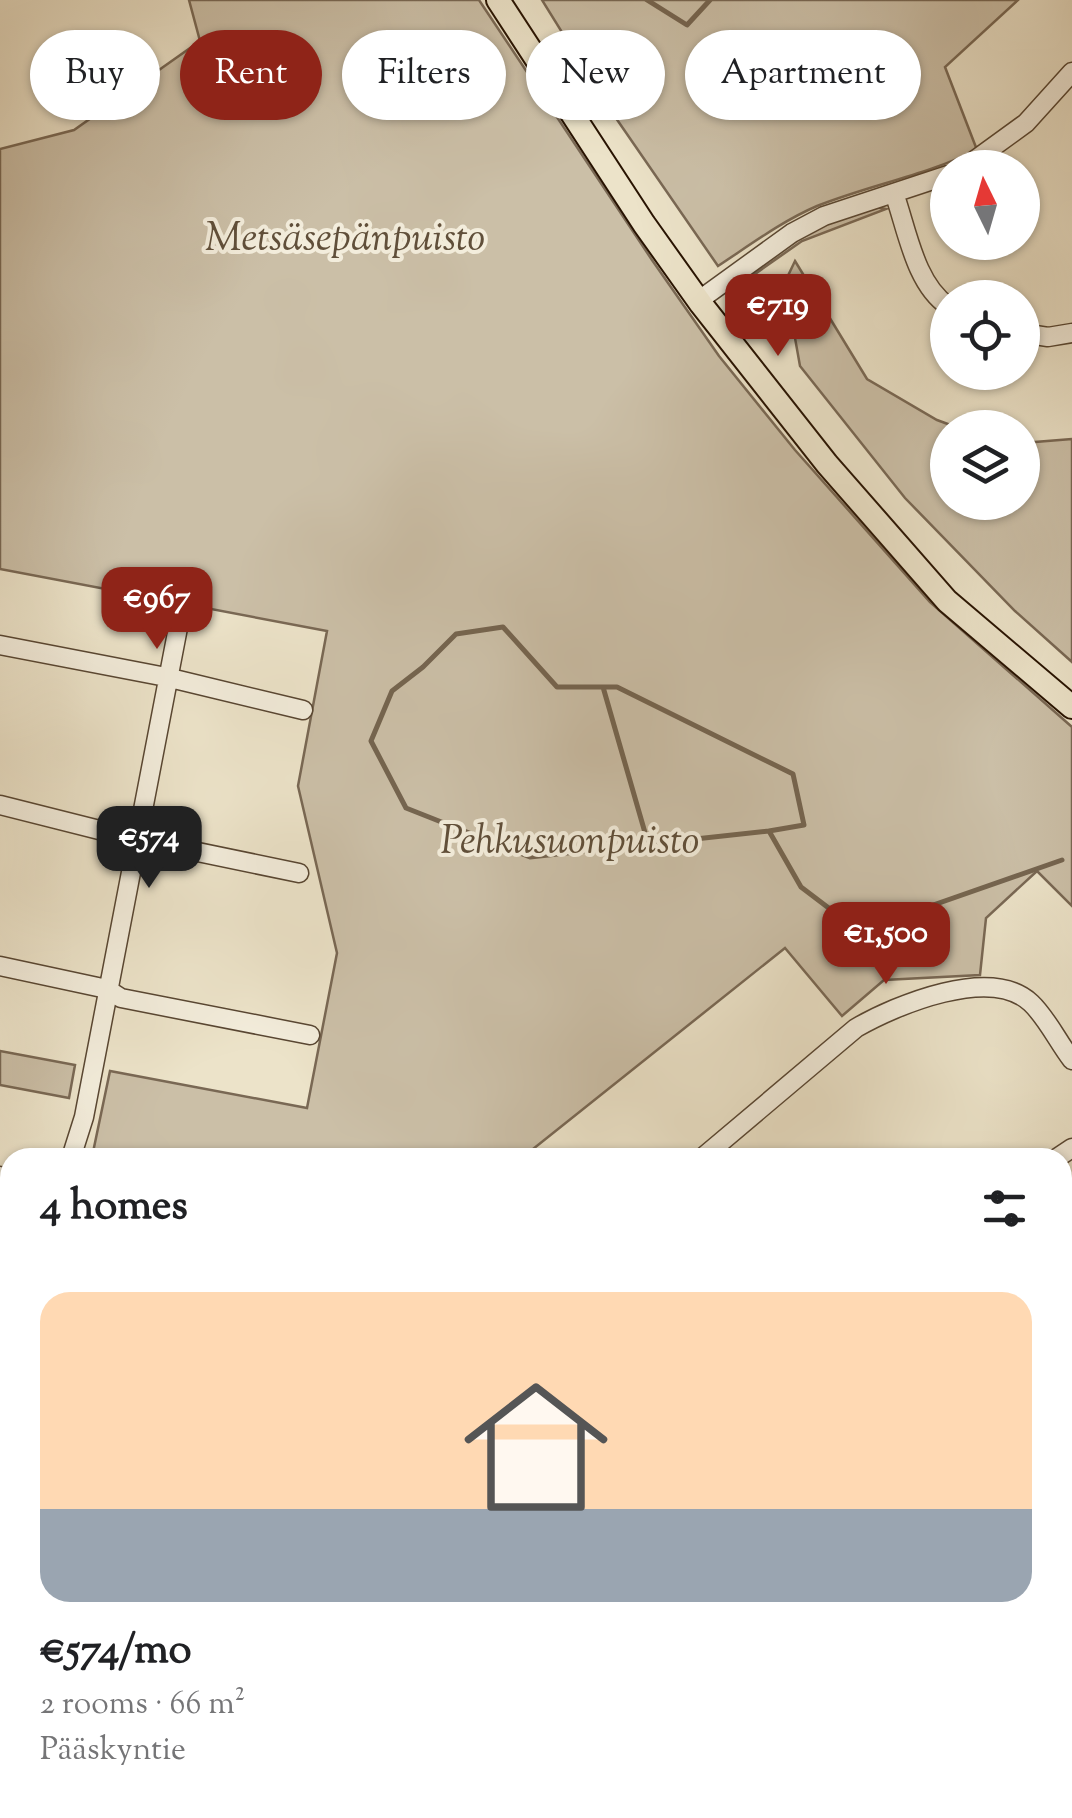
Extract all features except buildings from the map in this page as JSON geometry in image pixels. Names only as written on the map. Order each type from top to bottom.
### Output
[{"type":"main road","points":[[498,0],[644,224],[698,300],[827,464],[947,600],[1072,707]]},
{"type":"street","points":[[990,150],[1017,131],[1072,72]]},
{"type":"street","points":[[698,300],[792,233],[824,216],[930,181]]},
{"type":"street","points":[[894,193],[930,288]]},
{"type":"street","points":[[1040,336],[1072,334]]},
{"type":"street","points":[[74,1148],[84,1117],[181,612]]},
{"type":"street","points":[[0,644],[303,710]]},
{"type":"street","points":[[0,805],[298,873]]},
{"type":"street","points":[[0,966],[107,989],[121,998],[310,1034]]},
{"type":"street","points":[[716,1148],[856,1028],[882,1013],[914,1002],[991,986],[1014,991],[1032,1004],[1072,1060]]},
{"type":"green space","points":[[189,0],[479,0],[499,30],[342,30],[342,120],[506,120],[506,41],[526,71],[526,120],[559,120],[719,356],[795,450],[930,602],[1072,727],[1072,906],[1037,871],[986,918],[980,975],[884,980],[842,1016],[785,948],[534,1148],[94,1148],[110,1071],[307,1108],[337,953],[298,786],[327,631],[0,569],[0,149],[74,130],[88,120],[160,120],[160,69],[180,55],[180,120],[322,120],[322,30],[197,30]]},
{"type":"green space","points":[[542,0],[1018,0],[945,67],[977,150],[930,150],[930,169],[817,206],[718,266],[617,120],[665,120],[665,30],[561,30]]},
{"type":"green space","points":[[875,207],[886,209],[802,241],[732,290],[734,284],[816,227]]},
{"type":"green space","points":[[795,261],[867,379],[930,416],[930,520],[1040,520],[1040,442],[1072,439],[1072,662],[1015,611],[905,498],[800,366],[785,282]]},
{"type":"green space","points":[[0,1051],[75,1065],[69,1098],[0,1085]]},
{"type":"waterway","points":[[647,0],[687,25],[710,0]]},
{"type":"waterway","points":[[769,831],[804,825],[793,774],[617,687],[557,687],[503,627],[456,634],[392,691],[371,741],[406,808],[530,857],[769,831],[801,887],[859,931],[1062,860]]},
{"type":"waterway","points":[[603,687],[648,843]]},
{"type":"park label","name":"Metsäsepänpuisto","points":[[345,240]]},
{"type":"park label","name":"Pehkusuonpuisto","points":[[570,843]]}]
